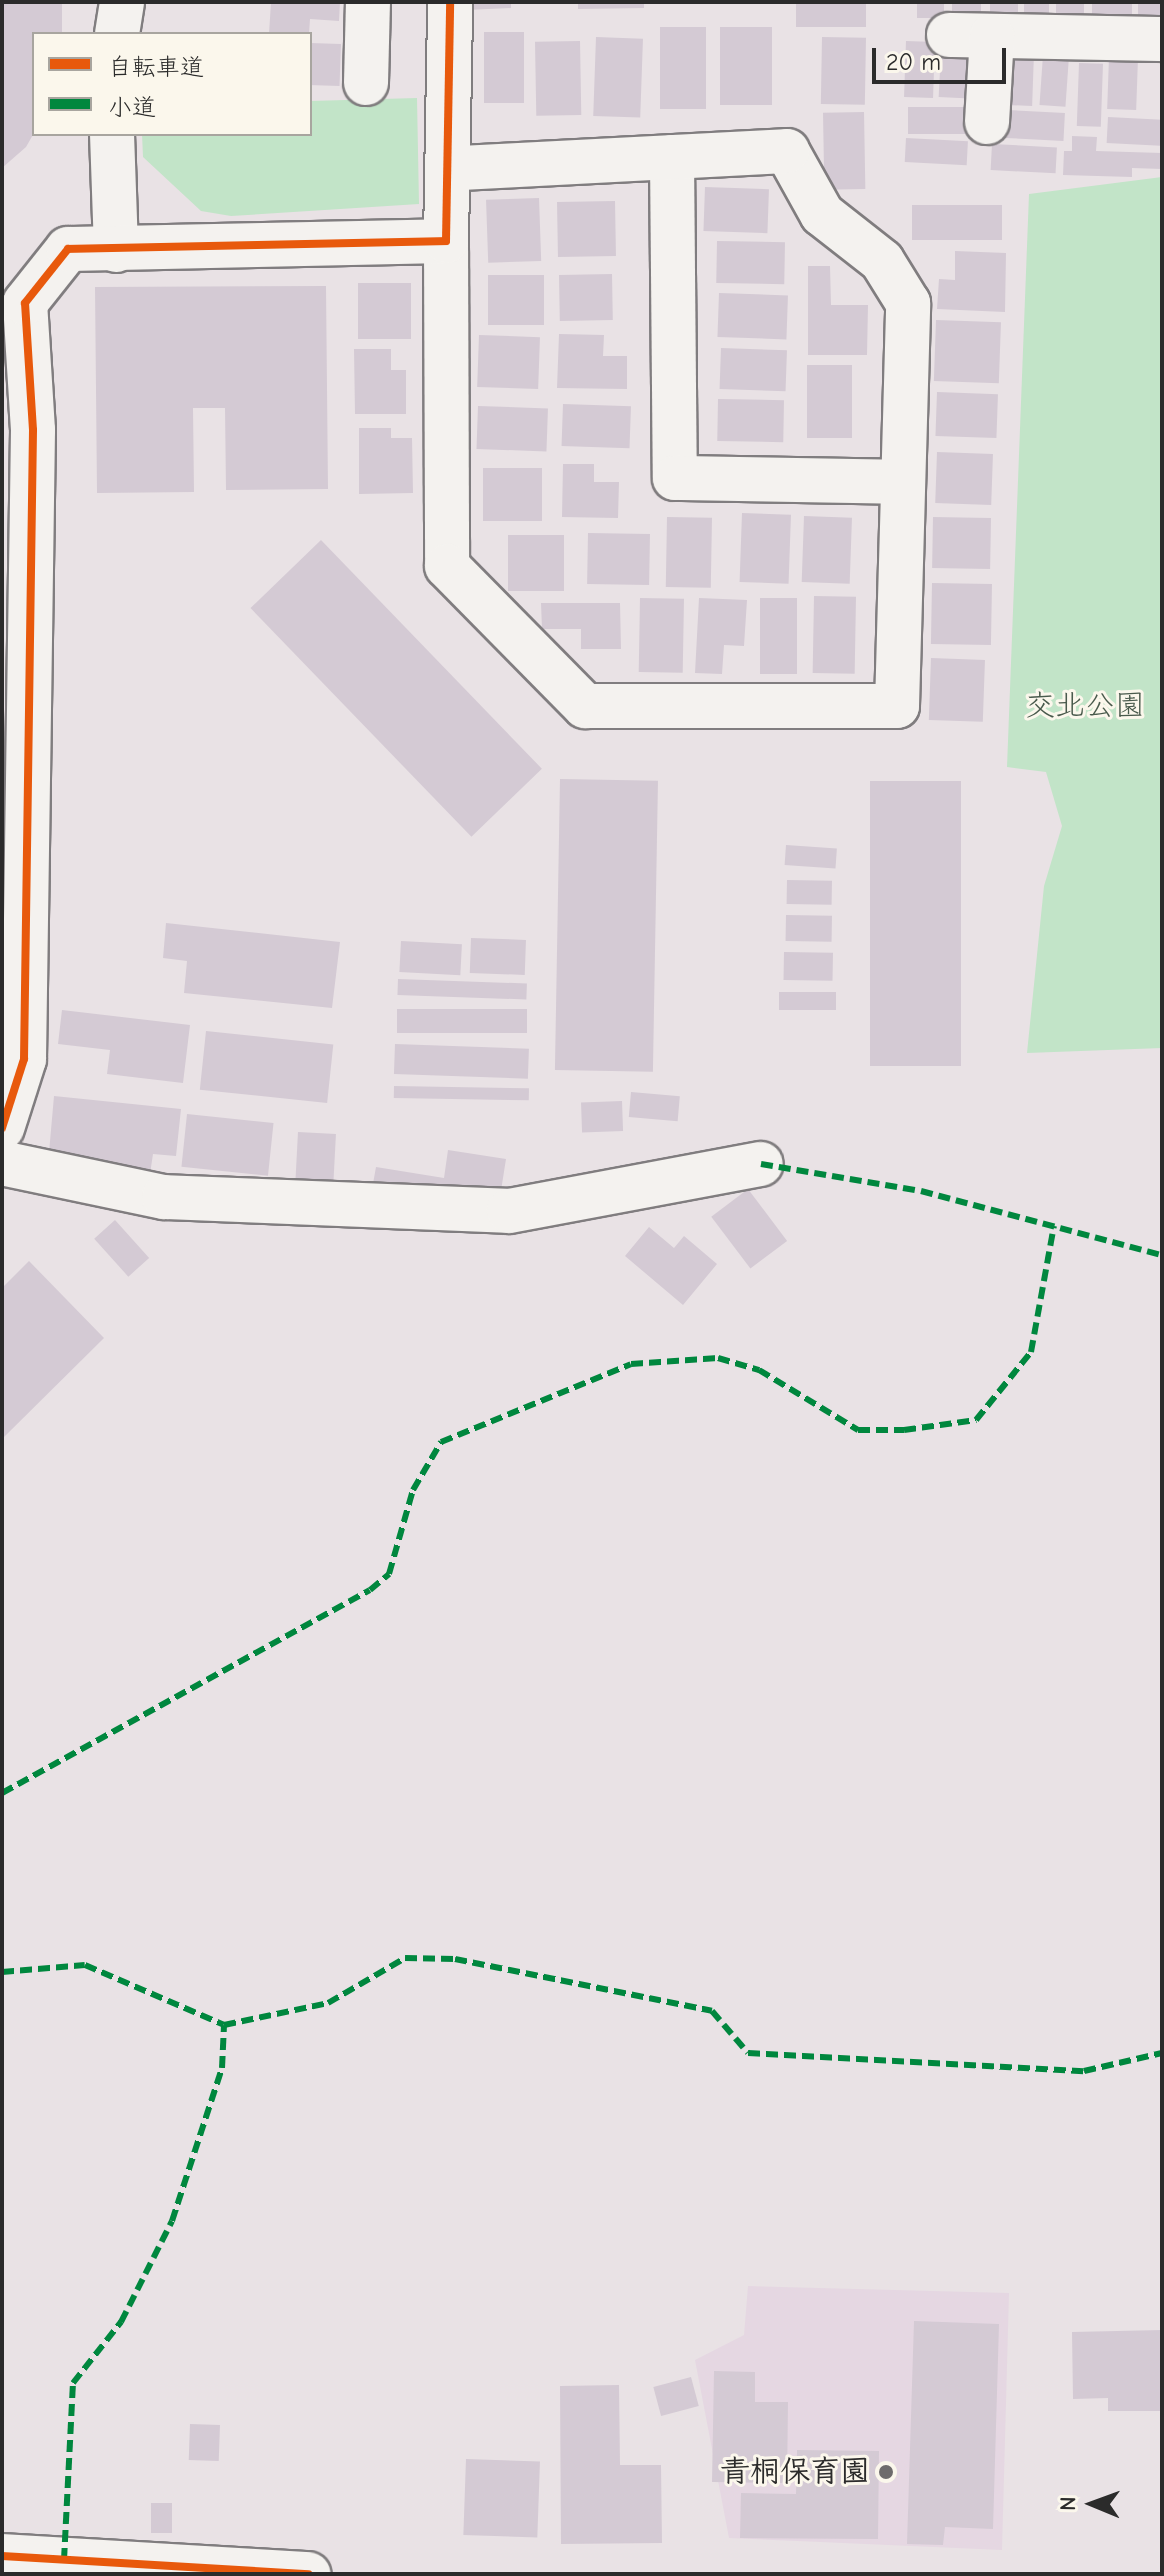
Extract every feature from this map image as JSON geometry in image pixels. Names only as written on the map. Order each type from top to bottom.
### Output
[{"type":"street","points":[[117,32],[122,2]]},
{"type":"street","points":[[366,83],[368,2]]},
{"type":"street","points":[[449,169],[787,151],[822,214],[882,261],[908,303],[897,706],[585,706],[447,566],[446,241],[450,2]]},
{"type":"street","points":[[949,35],[1162,39]]},
{"type":"street","points":[[987,122],[992,36]]},
{"type":"street","points":[[112,136],[116,250]]},
{"type":"street","points":[[672,157],[675,478],[903,482]]},
{"type":"street","points":[[2,1128],[24,1059],[33,430],[25,303],[68,249],[446,241]]},
{"type":"street","points":[[2,1163],[164,1197],[509,1211],[761,1164]]},
{"type":"street","points":[[2,2556],[308,2574]]},
{"type":"shaded area","points":[[748,2286],[1009,2293],[1002,2550],[729,2538],[695,2360],[744,2335]]},
{"type":"green space","points":[[417,98],[419,204],[231,216],[201,211],[143,157],[142,136],[312,136],[312,101]]},
{"type":"green space","name":"交北公園","points":[[1162,177],[1162,1048],[1027,1053],[1044,886],[1062,826],[1046,772],[1007,767],[1029,194]]},
{"type":"building","points":[[2,2],[62,2],[62,32],[32,32],[32,136],[26,147],[2,168]]},
{"type":"building","points":[[271,2],[340,2],[339,21],[310,19],[309,32],[269,32]]},
{"type":"building","points":[[466,2],[511,2],[511,8],[466,10]]},
{"type":"building","points":[[578,2],[644,2],[644,8],[578,9]]},
{"type":"building","points":[[796,2],[866,2],[866,27],[796,27]]},
{"type":"building","points":[[917,2],[944,2],[944,18],[917,18]]},
{"type":"building","points":[[952,2],[981,2],[981,16],[952,16]]},
{"type":"building","points":[[990,2],[1018,2],[1018,17],[990,17]]},
{"type":"building","points":[[1024,2],[1049,2],[1049,19],[1024,19]]},
{"type":"building","points":[[1056,2],[1084,2],[1084,20],[1056,20]]},
{"type":"building","points":[[1092,2],[1132,2],[1132,22],[1092,22]]},
{"type":"building","points":[[1138,2],[1162,2],[1162,22],[1138,22]]},
{"type":"building","points":[[660,27],[706,27],[706,109],[660,109]]},
{"type":"building","points":[[720,27],[772,27],[772,105],[720,105]]},
{"type":"building","points":[[484,32],[524,32],[524,103],[484,103]]},
{"type":"building","points":[[596,37],[643,39],[640,118],[593,116]]},
{"type":"building","points":[[822,37],[866,38],[865,105],[821,104]]},
{"type":"building","points":[[580,41],[581,115],[536,116],[535,42]]},
{"type":"building","points":[[906,41],[935,42],[933,98],[904,97]]},
{"type":"building","points":[[312,43],[341,44],[340,86],[312,85]]},
{"type":"building","points":[[941,52],[977,54],[975,99],[939,97]]},
{"type":"building","points":[[1008,52],[1034,53],[1032,106],[1006,105]]},
{"type":"building","points":[[1043,55],[1069,57],[1065,107],[1040,105]]},
{"type":"building","points":[[1109,57],[1138,58],[1136,110],[1107,109]]},
{"type":"building","points":[[1079,63],[1103,64],[1101,127],[1077,126]]},
{"type":"building","points":[[908,107],[969,107],[969,134],[908,134]]},
{"type":"building","points":[[1007,110],[1065,113],[1063,141],[1006,138]]},
{"type":"building","points":[[864,112],[865,189],[824,190],[823,113]]},
{"type":"building","points":[[1108,117],[1162,120],[1161,146],[1107,143]]},
{"type":"building","points":[[1072,136],[1097,137],[1096,151],[1162,153],[1162,169],[1132,168],[1132,177],[1063,175],[1064,151],[1072,151]]},
{"type":"building","points":[[906,138],[968,141],[967,165],[905,162]]},
{"type":"building","points":[[992,144],[1057,147],[1056,173],[991,170]]},
{"type":"building","points":[[705,187],[769,189],[767,233],[703,231]]},
{"type":"building","points":[[539,198],[541,261],[488,263],[486,200]]},
{"type":"building","points":[[615,201],[616,256],[558,257],[557,202]]},
{"type":"building","points":[[912,205],[1002,205],[1002,240],[912,240]]},
{"type":"building","points":[[717,241],[785,242],[784,284],[716,283]]},
{"type":"building","points":[[955,251],[1006,253],[1005,312],[937,309],[939,279],[955,280]]},
{"type":"building","points":[[808,266],[830,266],[831,305],[868,305],[867,355],[808,355]]},
{"type":"building","points":[[612,274],[613,320],[560,321],[559,275]]},
{"type":"building","points":[[488,275],[544,275],[544,325],[488,325]]},
{"type":"building","points":[[358,283],[411,283],[411,339],[358,339]]},
{"type":"building","points":[[326,286],[328,489],[226,490],[225,408],[193,408],[194,492],[97,493],[95,287]]},
{"type":"building","points":[[719,293],[788,295],[786,339],[717,337]]},
{"type":"building","points":[[936,320],[1001,322],[999,383],[934,381]]},
{"type":"building","points":[[559,334],[604,335],[603,356],[627,356],[627,389],[557,388]]},
{"type":"building","points":[[479,335],[540,337],[538,389],[477,387]]},
{"type":"building","points":[[721,348],[787,350],[786,391],[720,389]]},
{"type":"building","points":[[354,349],[391,349],[391,370],[406,370],[406,414],[355,414]]},
{"type":"building","points":[[807,365],[852,365],[852,438],[807,438]]},
{"type":"building","points":[[937,392],[998,394],[996,438],[935,436]]},
{"type":"building","points":[[718,399],[784,400],[783,442],[717,441]]},
{"type":"building","points":[[563,404],[631,406],[629,448],[562,446]]},
{"type":"building","points":[[478,406],[548,408],[546,451],[476,449]]},
{"type":"building","points":[[359,428],[391,428],[391,438],[412,438],[413,493],[359,494]]},
{"type":"building","points":[[937,452],[993,454],[991,505],[935,503]]},
{"type":"building","points":[[563,464],[594,464],[594,482],[619,482],[618,518],[562,517]]},
{"type":"building","points":[[483,468],[542,468],[542,521],[483,521]]},
{"type":"building","points":[[742,513],[791,515],[789,584],[740,582]]},
{"type":"building","points":[[804,516],[852,518],[850,584],[802,582]]},
{"type":"building","points":[[667,517],[712,518],[711,588],[666,587]]},
{"type":"building","points":[[933,517],[991,518],[990,569],[932,568]]},
{"type":"building","points":[[588,533],[650,534],[649,585],[587,584]]},
{"type":"building","points":[[508,535],[564,535],[564,591],[508,591]]},
{"type":"building","points":[[321,540],[542,769],[471,837],[251,608]]},
{"type":"building","points":[[932,583],[992,584],[991,645],[931,644]]},
{"type":"building","points":[[814,596],[856,597],[855,674],[813,673]]},
{"type":"building","points":[[640,598],[684,599],[683,673],[639,672]]},
{"type":"building","points":[[699,598],[747,600],[744,646],[724,645],[722,674],[695,673]]},
{"type":"building","points":[[760,598],[797,598],[797,674],[760,674]]},
{"type":"building","points":[[541,603],[620,603],[621,649],[581,649],[581,629],[542,629]]},
{"type":"building","points":[[931,658],[985,660],[983,722],[929,720]]},
{"type":"building","points":[[560,779],[658,781],[653,1072],[555,1070]]},
{"type":"building","points":[[870,781],[961,781],[961,1066],[870,1066]]},
{"type":"building","points":[[786,845],[837,849],[835,869],[785,865]]},
{"type":"building","points":[[787,880],[832,881],[832,905],[787,904]]},
{"type":"building","points":[[786,915],[832,916],[832,942],[786,941]]},
{"type":"building","points":[[166,923],[340,942],[332,1008],[184,993],[187,961],[163,958]]},
{"type":"building","points":[[471,938],[526,940],[525,975],[470,973]]},
{"type":"building","points":[[401,941],[462,944],[460,975],[399,972]]},
{"type":"building","points":[[784,952],[833,953],[833,981],[784,980]]},
{"type":"building","points":[[398,979],[527,984],[526,999],[397,995]]},
{"type":"building","points":[[779,992],[836,992],[836,1010],[779,1010]]},
{"type":"building","points":[[397,1009],[527,1009],[527,1033],[397,1033]]},
{"type":"building","points":[[62,1010],[190,1025],[183,1083],[107,1074],[110,1050],[58,1044]]},
{"type":"building","points":[[206,1031],[333,1044],[327,1103],[200,1090]]},
{"type":"building","points":[[395,1044],[529,1049],[528,1079],[394,1074]]},
{"type":"building","points":[[394,1086],[529,1088],[529,1100],[394,1098]]},
{"type":"building","points":[[631,1092],[680,1096],[678,1121],[629,1117]]},
{"type":"building","points":[[54,1096],[181,1109],[176,1156],[153,1154],[150,1174],[48,1164]]},
{"type":"building","points":[[622,1101],[623,1131],[582,1132],[581,1102]]},
{"type":"building","points":[[187,1114],[274,1123],[268,1176],[181,1167]]},
{"type":"building","points":[[298,1132],[336,1134],[333,1189],[295,1187]]},
{"type":"building","points":[[448,1150],[506,1159],[500,1197],[372,1189],[376,1167],[444,1178]]},
{"type":"building","points":[[748,1189],[787,1241],[750,1269],[711,1217]]},
{"type":"building","points":[[115,1220],[149,1258],[128,1277],[94,1239]]},
{"type":"building","points":[[649,1227],[674,1248],[684,1236],[717,1264],[683,1305],[625,1256]]},
{"type":"building","points":[[29,1261],[104,1338],[2,1439],[2,1288]]},
{"type":"building","points":[[914,2321],[999,2324],[993,2529],[945,2527],[943,2545],[907,2544]]},
{"type":"building","points":[[1162,2330],[1162,2411],[1108,2411],[1108,2398],[1073,2399],[1072,2332]]},
{"type":"building","points":[[714,2371],[755,2372],[755,2402],[788,2402],[787,2483],[712,2482]]},
{"type":"building","points":[[691,2377],[699,2406],[661,2416],[653,2387]]},
{"type":"building","points":[[619,2385],[620,2465],[661,2465],[662,2543],[561,2544],[560,2386]]},
{"type":"building","points":[[190,2424],[220,2425],[219,2461],[189,2460]]},
{"type":"building","points":[[797,2450],[879,2451],[878,2539],[740,2538],[741,2493],[796,2494]]},
{"type":"building","points":[[466,2459],[540,2462],[537,2538],[463,2535]]},
{"type":"building","points":[[151,2503],[172,2503],[172,2533],[151,2533]]},
{"type":"marked path","points":[[761,1164],[921,1191],[1162,1255]]},
{"type":"marked path","points":[[2,1793],[370,1590],[389,1574],[413,1490],[441,1442],[631,1364],[718,1358],[759,1370],[858,1430],[904,1430],[976,1420],[1031,1352],[1054,1226]]},
{"type":"marked path","points":[[64,2560],[73,2383],[121,2322],[172,2221],[222,2068],[224,2025],[328,2003],[405,1958],[455,1959],[712,2011],[748,2053],[1084,2071],[1162,2053]]},
{"type":"marked path","points":[[2,1972],[85,1965],[224,2025]]},
{"type":"cycle path","points":[[2,1128],[24,1059],[33,430],[25,303],[68,249],[446,241],[450,2]]},
{"type":"cycle path","points":[[2,2556],[308,2574]]},
{"type":"place","name":"青桐保育園","points":[[886,2472]]}]
